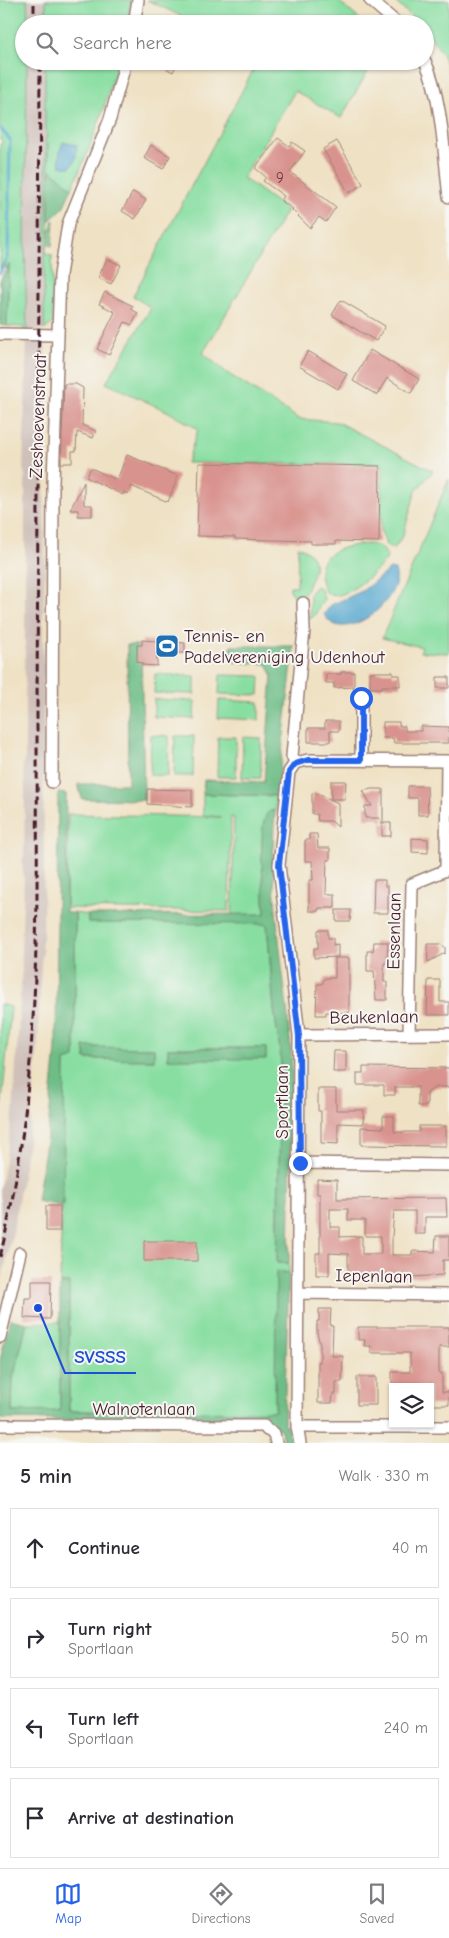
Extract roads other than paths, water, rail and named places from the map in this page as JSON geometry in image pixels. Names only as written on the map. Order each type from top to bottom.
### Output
[{"type":"street","points":[[136,15],[138,0]]},
{"type":"street","points":[[370,0],[388,15]]},
{"type":"street","name":"Zeshoevenstraat","points":[[52,782],[53,483],[60,275],[68,224],[110,118],[123,70]]},
{"type":"street","points":[[430,70],[436,95],[449,197]]},
{"type":"street","points":[[0,334],[58,335]]},
{"type":"street","name":"Sportlaan","points":[[300,1443],[296,1427],[300,1163],[299,1036],[279,865],[289,772],[295,764],[292,756],[304,630],[303,603]]},
{"type":"street","points":[[361,698],[361,760]]},
{"type":"street","points":[[295,764],[308,760],[448,761]]},
{"type":"street","name":"Essenlaan","points":[[409,1034],[412,884],[446,870],[448,761]]},
{"type":"street","name":"Beukenlaan","points":[[299,1036],[449,1034]]},
{"type":"street","points":[[300,1163],[449,1165]]},
{"type":"street","points":[[0,1337],[20,1253]]},
{"type":"street","name":"Iepenlaan","points":[[298,1293],[449,1295]]},
{"type":"street","name":"Walnotenlaan","points":[[0,1425],[264,1426],[267,1430],[274,1433],[276,1443]]},
{"type":"street","points":[[296,1427],[449,1427]]},
{"type":"water","points":[[63,142],[77,145],[74,162],[69,167],[60,166],[59,160]]},
{"type":"water","points":[[390,569],[395,570],[396,581],[391,593],[370,616],[357,623],[344,626],[333,624],[324,614],[331,605],[362,591]]},
{"type":"waterway","points":[[0,128],[10,140],[8,252],[0,273]]},
{"type":"railway","points":[[34,0],[34,15]]},
{"type":"railway","points":[[0,1257],[14,1190],[24,1122],[35,986],[37,917],[40,70]]},
{"type":"place","name":"Tennis- en Padelvereniging Udenhout","points":[[167,646]]},
{"type":"place","name":"SVSSS","points":[[38,1308]]}]
